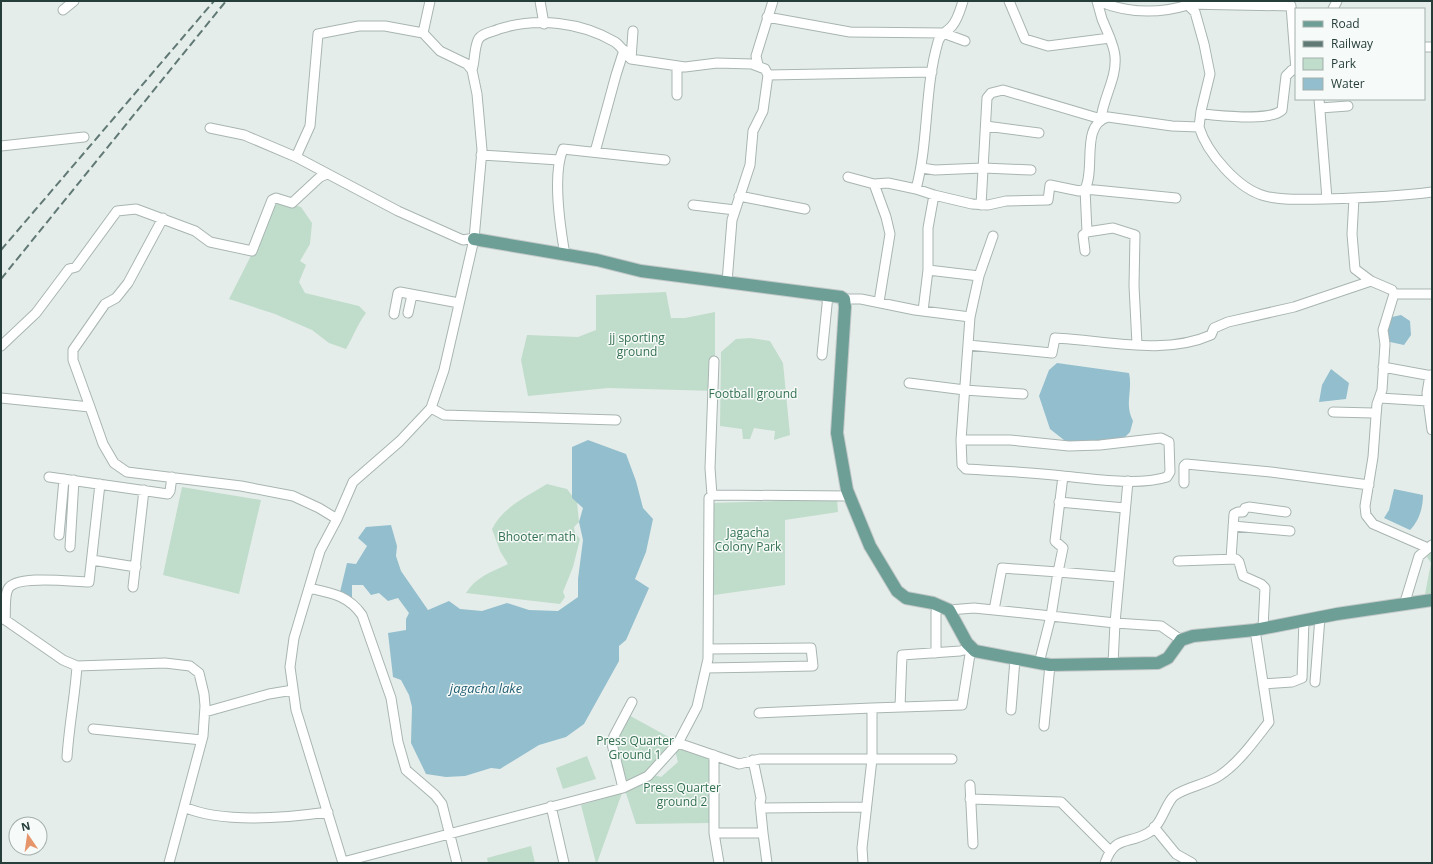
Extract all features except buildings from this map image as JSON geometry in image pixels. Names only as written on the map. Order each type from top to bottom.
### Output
[{"type":"main road","points":[[474,239],[597,260],[641,271],[839,296],[844,300],[845,307],[837,413],[837,433],[841,464],[849,496],[870,546],[900,595],[944,608],[971,648],[980,652],[1044,664],[1113,664],[1164,661],[1181,640],[1193,636],[1259,629],[1320,617],[1432,600]]},
{"type":"street","points":[[63,10],[74,1]]},
{"type":"street","points":[[423,33],[430,1]]},
{"type":"street","points":[[540,1],[544,24]]},
{"type":"street","points":[[758,65],[756,56],[773,1]]},
{"type":"street","points":[[916,189],[922,168],[932,72],[938,40],[943,32],[952,26],[959,15],[963,1]]},
{"type":"street","points":[[1009,1],[1025,40],[1048,46],[1110,38]]},
{"type":"street","points":[[1098,1],[1102,19],[1110,38],[1115,57],[1110,86],[1101,119]]},
{"type":"street","points":[[1098,1],[1111,7],[1147,12],[1172,10],[1185,3],[1291,6],[1295,57]]},
{"type":"street","points":[[1185,3],[1195,12],[1204,44],[1210,74],[1199,127],[1202,138],[1219,163],[1246,186],[1263,196],[1276,197],[1392,197],[1432,192]]},
{"type":"street","points":[[768,17],[850,32],[943,32],[965,41]]},
{"type":"street","points":[[714,361],[710,468],[712,495],[709,498],[708,649],[706,668],[697,707],[678,743],[648,776],[623,788],[343,862],[296,710],[290,667],[294,638],[320,551],[337,519],[353,482],[400,441],[431,408],[444,370],[474,239],[481,155],[477,94],[472,70],[478,40],[483,35],[508,27],[564,23],[582,27],[615,42],[631,59],[678,67],[717,63],[758,65],[764,69],[768,75],[763,111],[753,131],[750,164],[734,210],[727,282]]},
{"type":"street","points":[[296,157],[310,126],[318,34],[359,26],[385,26],[423,33],[440,51],[467,64],[472,70]]},
{"type":"street","points":[[631,59],[633,31]]},
{"type":"street","points":[[595,152],[624,50]]},
{"type":"street","points":[[677,96],[678,67]]},
{"type":"street","points":[[1201,114],[1252,117],[1275,115],[1282,110],[1286,76],[1292,70],[1295,70]]},
{"type":"street","points":[[768,75],[932,72]]},
{"type":"street","points":[[981,205],[988,98],[991,93],[1003,90],[1101,119]]},
{"type":"street","points":[[1327,198],[1320,103],[1348,106]]},
{"type":"street","points":[[1087,232],[1085,189],[1089,181],[1092,129],[1101,119],[1108,117],[1172,126],[1199,127]]},
{"type":"street","points":[[986,126],[1038,133]]},
{"type":"street","points":[[210,128],[244,135],[296,157],[398,211],[463,240],[474,239]]},
{"type":"street","points":[[1,146],[84,137]]},
{"type":"street","points":[[565,255],[560,230],[558,173],[563,148],[665,160]]},
{"type":"street","points":[[481,155],[560,160]]},
{"type":"street","points":[[922,168],[935,170],[983,168],[1031,170]]},
{"type":"street","points":[[1,346],[36,313],[69,269],[76,267],[117,210],[136,209],[195,231],[210,242],[252,251],[272,200],[276,198],[292,203],[320,177],[327,174]]},
{"type":"street","points":[[848,177],[874,184],[888,183],[916,189],[954,201],[981,205],[1006,201],[1048,200],[1050,185],[1079,191],[1085,189],[1176,198]]},
{"type":"street","points":[[874,184],[886,217],[890,234],[879,302]]},
{"type":"street","points":[[923,311],[928,270],[928,228],[934,195]]},
{"type":"street","points":[[739,196],[806,209]]},
{"type":"street","points":[[1354,198],[1352,234],[1355,269],[1371,281],[1392,290],[1394,294]]},
{"type":"street","points":[[693,205],[734,210]]},
{"type":"street","points":[[163,218],[128,283],[116,298],[105,304],[73,350],[73,360],[103,444],[114,463],[127,472],[241,486],[293,496],[319,508],[337,519]]},
{"type":"street","points":[[1085,251],[1083,235],[1087,232],[1113,228],[1135,235],[1134,286],[1137,344]]},
{"type":"street","points":[[961,440],[1010,440],[1069,446],[1100,445],[1161,438],[1169,442],[1170,472],[1166,477],[1156,480],[1128,481],[966,469],[962,465],[961,440],[970,317],[979,276],[993,236]]},
{"type":"street","points":[[928,270],[979,276]]},
{"type":"street","points":[[968,345],[1052,353],[1055,338],[1125,345],[1137,344],[1149,347],[1198,341],[1211,335],[1214,328],[1228,322],[1294,307],[1371,281]]},
{"type":"street","points":[[394,314],[398,293],[459,303]]},
{"type":"street","points":[[1394,294],[1432,294]]},
{"type":"street","points":[[1394,294],[1383,330],[1382,390],[1376,416],[1376,430],[1365,506],[1366,515],[1373,524],[1430,546],[1419,556],[1404,605]]},
{"type":"street","points":[[408,313],[412,295]]},
{"type":"street","points":[[822,356],[828,295]]},
{"type":"street","points":[[844,300],[861,298],[923,311],[970,317]]},
{"type":"street","points":[[1383,367],[1431,376],[1427,393],[1432,430]]},
{"type":"street","points":[[909,383],[965,390],[1022,394]]},
{"type":"street","points":[[1,398],[90,407]]},
{"type":"street","points":[[1380,398],[1428,401]]},
{"type":"street","points":[[431,408],[444,415],[616,420]]},
{"type":"street","points":[[1333,412],[1373,413],[1376,416]]},
{"type":"street","points":[[1184,483],[1184,466],[1186,464],[1271,472],[1369,485]]},
{"type":"street","points":[[1044,726],[1044,664],[1062,548],[1054,541],[1063,476]]},
{"type":"street","points":[[49,477],[168,494],[170,491],[172,478]]},
{"type":"street","points":[[59,535],[64,479]]},
{"type":"street","points":[[70,547],[74,480]]},
{"type":"street","points":[[1113,664],[1115,623],[1128,481]]},
{"type":"street","points":[[100,484],[89,582],[22,580],[12,584],[7,590],[3,618],[63,660],[77,666],[166,663],[190,666],[201,677],[205,712],[202,740],[169,863]]},
{"type":"street","points":[[133,587],[144,490]]},
{"type":"street","points":[[712,495],[849,496]]},
{"type":"street","points":[[1059,502],[1125,508]]},
{"type":"street","points":[[1231,559],[1234,514],[1243,512],[1245,508],[1286,512]]},
{"type":"street","points":[[1233,526],[1290,531]]},
{"type":"street","points":[[1105,863],[1110,851],[1120,842],[1148,833],[1162,818],[1174,796],[1219,776],[1247,750],[1269,722],[1262,684],[1259,629],[1265,588],[1261,584],[1243,576],[1239,562],[1236,558],[1178,561]]},
{"type":"street","points":[[92,560],[136,567]]},
{"type":"street","points":[[994,610],[1002,568],[1119,577]]},
{"type":"street","points":[[309,588],[334,594],[355,604],[362,615],[391,698],[398,742],[406,770],[435,795],[442,804],[448,834],[457,863]]},
{"type":"street","points":[[936,653],[936,612],[944,608],[974,608],[1115,623],[1161,626],[1181,640]]},
{"type":"street","points":[[1316,682],[1320,617]]},
{"type":"street","points":[[1262,684],[1292,682],[1302,678],[1304,620]]},
{"type":"street","points":[[706,668],[813,666],[811,648],[708,649]]},
{"type":"street","points":[[759,713],[962,705],[971,648],[960,651],[902,655],[900,707]]},
{"type":"street","points":[[1011,710],[1015,659]]},
{"type":"street","points":[[67,757],[77,666]]},
{"type":"street","points":[[205,712],[269,694],[293,690]]},
{"type":"street","points":[[623,788],[612,744],[614,736],[632,702]]},
{"type":"street","points":[[863,863],[862,848],[872,759],[872,708]]},
{"type":"street","points":[[94,729],[202,740]]},
{"type":"street","points":[[678,743],[739,764],[760,759],[952,759]]},
{"type":"street","points":[[714,755],[714,833],[719,863]]},
{"type":"street","points":[[753,760],[762,808],[763,833],[767,863]]},
{"type":"street","points":[[970,785],[974,844]]},
{"type":"street","points":[[970,799],[1060,802],[1110,851]]},
{"type":"street","points":[[184,806],[198,813],[214,816],[293,817],[328,812]]},
{"type":"street","points":[[551,806],[564,863]]},
{"type":"street","points":[[762,808],[866,807]]},
{"type":"street","points":[[1154,827],[1176,854],[1192,863]]},
{"type":"street","points":[[714,833],[763,833]]},
{"type":"green space","points":[[274,199],[301,207],[312,223],[310,244],[300,261],[306,265],[299,282],[305,293],[359,306],[366,313],[346,349],[329,343],[312,330],[275,314],[229,299],[259,240]]},
{"type":"green space","name":"jj sporting ground","points":[[666,292],[671,318],[685,318],[715,312],[715,391],[608,388],[528,396],[521,360],[527,335],[578,337],[596,330],[596,295]]},
{"type":"green space","name":"Football ground","points":[[750,338],[770,341],[783,363],[790,435],[774,440],[775,431],[754,428],[750,439],[743,439],[742,429],[720,426],[721,352],[736,339]]},
{"type":"green space","name":"Bhooter math","points":[[547,484],[567,489],[577,502],[579,522],[574,527],[575,533],[580,539],[573,567],[563,592],[565,597],[560,604],[466,593],[479,579],[508,564],[500,551],[492,529],[497,521],[516,503]]},
{"type":"green space","points":[[182,487],[261,500],[239,594],[163,575]]},
{"type":"green space","name":"Jagacha Colony Park","points":[[837,499],[838,512],[785,520],[785,585],[714,595],[710,508],[714,503]]},
{"type":"green space","points":[[1431,551],[1432,594],[1425,594],[1431,563],[1427,557]]},
{"type":"green space","name":"Press Quarter Ground 1","points":[[625,713],[676,741],[645,775],[620,786],[611,766],[607,737]]},
{"type":"green space","name":"Press Quarter ground 2","points":[[679,746],[711,758],[711,823],[636,824],[625,790],[654,775],[661,777],[678,762],[675,751]]},
{"type":"green space","points":[[587,756],[596,779],[563,789],[556,768]]},
{"type":"green space","points":[[622,793],[597,863],[596,863],[581,805]]},
{"type":"green space","points":[[531,846],[535,863],[488,863],[487,858]]},
{"type":"water","points":[[1401,315],[1410,321],[1411,335],[1404,345],[1390,342],[1386,328],[1392,317]]},
{"type":"water","points":[[1057,363],[1129,373],[1129,409],[1133,421],[1130,432],[1124,438],[1069,444],[1050,429],[1039,396],[1049,370]]},
{"type":"water","points":[[1331,369],[1349,383],[1346,399],[1319,402],[1322,385]]},
{"type":"water","name":"jagacha lake","points":[[588,440],[626,454],[636,481],[643,508],[653,519],[646,552],[635,579],[649,588],[626,640],[619,646],[619,661],[584,724],[566,737],[539,745],[500,769],[491,768],[465,776],[446,777],[426,774],[411,743],[412,707],[409,695],[401,680],[393,677],[388,633],[406,630],[406,619],[409,613],[398,598],[388,601],[379,593],[371,595],[363,585],[352,585],[352,603],[340,592],[347,563],[356,564],[367,546],[358,538],[366,527],[391,525],[397,546],[396,556],[401,571],[428,610],[449,601],[460,609],[482,611],[507,603],[529,610],[558,611],[578,597],[578,579],[583,540],[579,522],[583,508],[572,498],[572,447]]},
{"type":"water","points":[[1394,489],[1423,495],[1420,514],[1416,523],[1410,530],[1384,518],[1389,510]]},
{"type":"railway","points":[[1,250],[214,1]]},
{"type":"railway","points":[[1,279],[226,1]]}]
